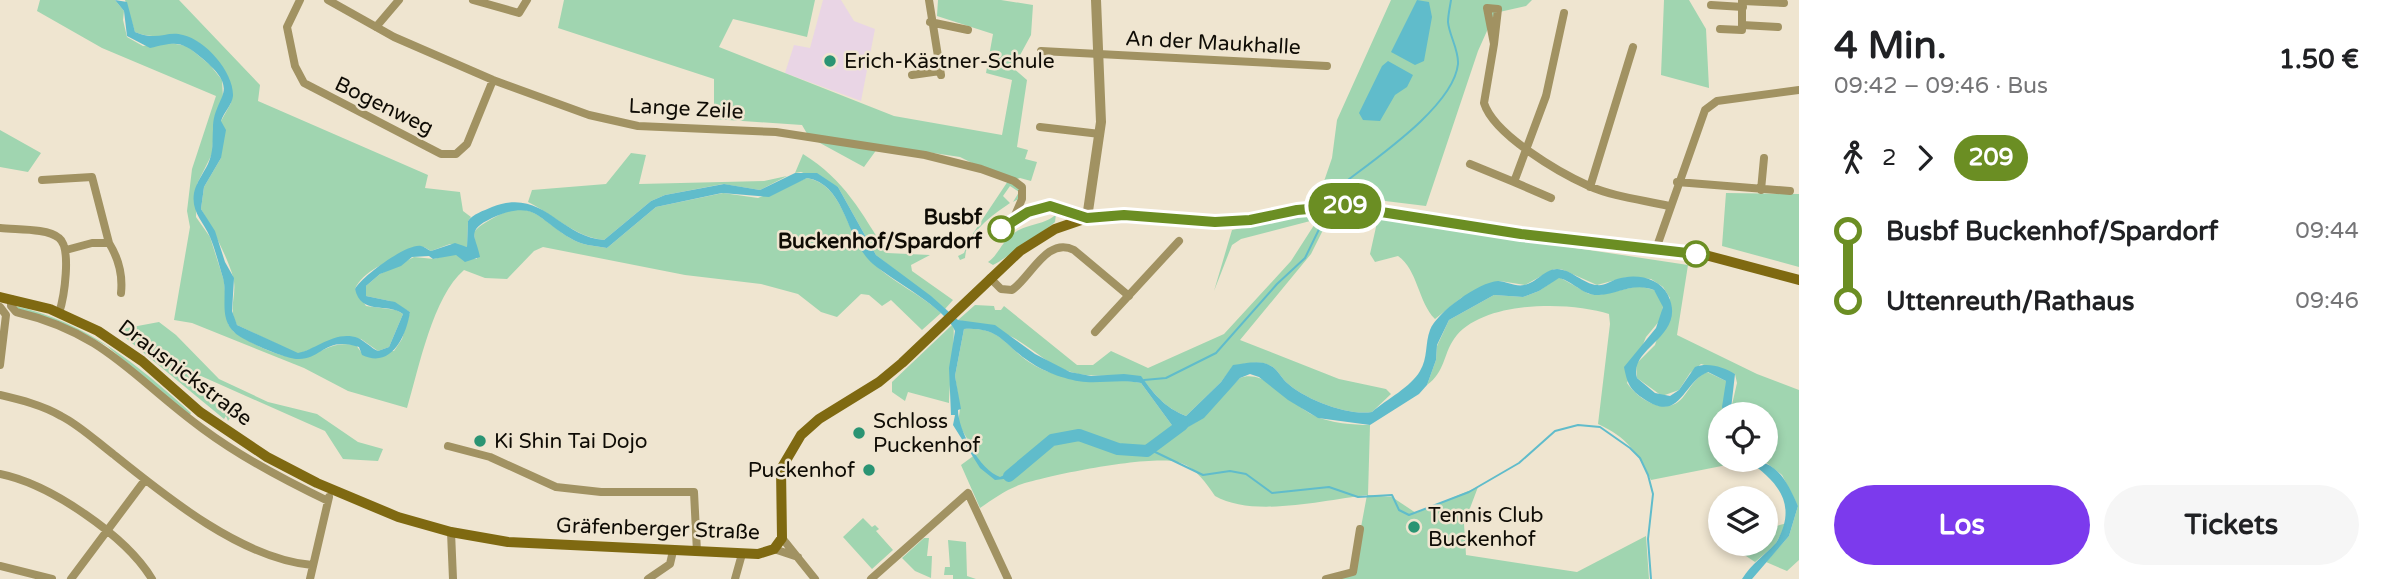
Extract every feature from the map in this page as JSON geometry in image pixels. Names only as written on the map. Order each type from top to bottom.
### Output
[{"type":"main road","name":"Gräfenberger Straße","points":[[368,506],[451,532],[508,542],[762,554],[774,549],[782,538],[780,478],[793,445],[820,419],[879,382],[990,278],[1042,236],[1087,218],[1124,215],[1235,222],[1343,206],[1521,234],[1720,258],[1799,280]]},
{"type":"main road","name":"Drausnickstraße","points":[[6,304],[60,313],[119,344],[200,412],[249,446],[329,495],[368,506]]},
{"type":"street","name":"Bogenweg","points":[[300,0],[287,27],[295,66],[303,83],[441,154],[456,154],[467,144],[493,80]]},
{"type":"street","name":"Lange Zeile","points":[[328,0],[376,27],[493,80],[589,115],[620,123],[664,128],[738,129],[822,139],[958,162],[1014,181],[1021,186],[1023,194],[1012,222]]},
{"type":"street","points":[[376,27],[398,0]]},
{"type":"street","points":[[473,0],[519,13],[527,0]]},
{"type":"street","points":[[912,75],[941,73],[930,22],[929,0]]},
{"type":"street","points":[[1087,218],[1100,134],[1096,0]]},
{"type":"street","points":[[1720,29],[1742,30],[1743,3]]},
{"type":"street","points":[[1711,5],[1784,3]]},
{"type":"street","points":[[1514,182],[1549,85],[1564,13]]},
{"type":"street","points":[[930,22],[968,30]]},
{"type":"street","points":[[1742,25],[1779,27]]},
{"type":"street","points":[[1494,44],[1484,103],[1498,124],[1525,148],[1590,187],[1669,206]]},
{"type":"street","points":[[1590,187],[1633,47]]},
{"type":"street","name":"An der Maukhalle","points":[[1041,51],[1327,66]]},
{"type":"street","points":[[1656,249],[1694,133],[1705,110],[1717,102],[1799,90]]},
{"type":"street","points":[[1040,127],[1100,134]]},
{"type":"street","points":[[1760,190],[1764,158]]},
{"type":"street","points":[[1470,164],[1551,198]]},
{"type":"street","points":[[42,180],[92,177],[109,243],[117,255],[122,277],[121,293]]},
{"type":"street","points":[[1677,182],[1790,191]]},
{"type":"street","points":[[0,228],[56,236],[65,250],[60,313]]},
{"type":"street","points":[[1095,332],[1179,241]]},
{"type":"street","points":[[65,250],[92,243],[109,243]]},
{"type":"street","points":[[990,278],[1001,289],[1012,290],[1050,251],[1065,246],[1074,250],[1129,296]]},
{"type":"street","points":[[0,365],[6,304]]},
{"type":"street","name":"Drausnickstraße","points":[[6,304],[72,331],[107,350],[212,436],[283,480],[329,495]]},
{"type":"street","points":[[0,395],[62,416],[190,513],[232,537],[272,554],[312,565]]},
{"type":"street","points":[[448,446],[490,457],[556,487],[593,492],[694,492],[697,552]]},
{"type":"street","points":[[0,474],[43,490],[106,528],[134,553],[152,579]]},
{"type":"street","points":[[71,579],[106,528],[145,480]]},
{"type":"street","points":[[871,579],[968,492],[1008,579]]},
{"type":"street","points":[[310,579],[329,495]]},
{"type":"street","points":[[1326,579],[1353,572],[1360,529]]},
{"type":"street","points":[[451,532],[453,579]]},
{"type":"street","points":[[782,538],[815,579]]},
{"type":"street","points":[[774,549],[798,558]]},
{"type":"street","points":[[648,579],[670,564],[673,551]]},
{"type":"street","points":[[735,579],[742,554]]},
{"type":"street","points":[[0,566],[52,579]]},
{"type":"shaded area","name":"Erich-Kästner-Schule","points":[[823,0],[841,0],[854,21],[875,29],[861,101],[785,73],[794,45],[810,48]]},
{"type":"green space","points":[[40,0],[115,0],[124,11],[127,37],[143,46],[170,43],[187,46],[210,65],[222,80],[223,97],[215,116],[212,154],[197,184],[196,217],[210,237],[224,281],[228,324],[234,332],[251,342],[281,355],[301,357],[336,345],[348,344],[356,345],[361,352],[394,351],[402,339],[410,312],[390,301],[366,296],[366,286],[380,274],[414,257],[434,259],[451,254],[477,259],[474,232],[509,211],[527,210],[574,240],[607,248],[656,207],[723,193],[758,198],[807,178],[827,188],[834,196],[855,238],[869,258],[941,313],[922,330],[891,300],[882,306],[869,295],[861,294],[837,317],[821,312],[798,294],[761,284],[685,275],[543,247],[534,251],[507,279],[485,278],[464,270],[453,282],[428,334],[407,408],[348,391],[304,368],[192,323],[174,320],[190,227],[187,211],[192,169],[216,96],[102,48],[37,11]]},
{"type":"green space","points":[[125,0],[179,0],[260,85],[258,101],[428,175],[425,188],[460,192],[463,211],[471,217],[468,221],[467,247],[450,244],[431,251],[424,247],[375,268],[355,289],[366,306],[396,310],[403,314],[389,347],[378,351],[361,339],[343,337],[298,354],[237,325],[233,313],[233,277],[201,209],[204,187],[221,158],[221,121],[231,103],[232,89],[199,43],[183,37],[152,36],[135,32]]},
{"type":"green space","points":[[564,0],[815,0],[807,37],[733,19],[719,47],[894,116],[1002,135],[1012,80],[986,73],[993,34],[937,16],[938,0],[1001,0],[1033,5],[1031,35],[1013,68],[1027,80],[1017,147],[1028,150],[1025,159],[1037,162],[1031,181],[1020,178],[1010,181],[1020,188],[1020,198],[1013,202],[1019,192],[1010,186],[1003,196],[1010,203],[981,226],[970,241],[965,258],[960,260],[958,256],[964,253],[970,238],[1008,181],[960,157],[880,145],[864,167],[809,137],[802,125],[714,119],[714,79],[558,28]]},
{"type":"green space","points":[[1391,0],[1532,0],[1526,6],[1495,13],[1478,51],[1426,206],[1320,193],[1332,158],[1337,120]]},
{"type":"green space","points":[[1664,0],[1689,0],[1706,29],[1709,88],[1661,75]]},
{"type":"green space","points":[[0,130],[41,153],[28,172],[0,167]]},
{"type":"green space","points":[[631,153],[646,155],[639,184],[764,181],[787,176],[760,190],[723,184],[665,195],[651,201],[604,240],[574,230],[528,202],[532,190],[606,184]]},
{"type":"green space","points":[[803,154],[841,186],[887,253],[930,255],[911,265],[912,271],[953,300],[945,309],[876,255],[838,187],[801,172],[795,173]]},
{"type":"green space","points":[[1726,193],[1799,194],[1799,267],[1722,246]]},
{"type":"green space","points":[[1320,212],[1332,212],[1311,254],[1240,340],[1339,379],[1386,389],[1391,394],[1372,412],[1339,409],[1315,400],[1286,382],[1273,367],[1257,362],[1233,366],[1221,382],[1186,416],[1165,404],[1141,377],[1071,372],[1054,365],[1010,336],[958,320],[975,305],[994,306],[995,310],[1001,310],[1004,306],[1077,365],[1093,365],[1111,351],[1148,368],[1224,334],[1291,261],[1318,219],[1241,239],[1232,245],[1214,291],[1232,230]]},
{"type":"green space","points":[[1056,214],[1055,222],[1023,245],[993,265],[988,262],[1015,232]]},
{"type":"green space","points":[[1378,218],[1688,265],[1677,335],[1757,374],[1799,390],[1799,560],[1787,571],[1766,562],[1771,556],[1778,556],[1778,548],[1789,536],[1798,506],[1778,472],[1778,402],[1733,402],[1737,383],[1735,374],[1701,364],[1690,373],[1679,390],[1662,396],[1637,378],[1636,364],[1655,345],[1670,298],[1663,287],[1651,279],[1627,277],[1597,285],[1561,269],[1554,269],[1525,285],[1500,281],[1461,298],[1435,319],[1405,262],[1398,256],[1375,262],[1370,254]]},
{"type":"green space","points":[[1559,277],[1589,294],[1599,295],[1639,286],[1654,290],[1663,306],[1661,319],[1646,337],[1627,383],[1635,393],[1646,400],[1664,406],[1679,401],[1699,377],[1707,372],[1726,381],[1725,402],[1708,402],[1708,469],[1651,480],[1630,446],[1598,424],[1609,314],[1550,306],[1527,307],[1484,317],[1467,326],[1454,339],[1441,369],[1427,385],[1436,360],[1437,346],[1449,320],[1494,295],[1523,297],[1539,291]]},
{"type":"green space","points":[[15,306],[65,323],[106,346],[79,331],[16,309]]},
{"type":"green space","points":[[159,322],[176,335],[219,379],[268,402],[317,414],[358,442],[383,449],[378,461],[343,459],[325,431],[201,376],[192,376],[188,384],[224,408],[228,403],[239,405],[228,421],[226,416],[224,419],[116,330]]},
{"type":"green space","points":[[953,324],[949,403],[908,392],[905,401],[892,392],[892,382]]},
{"type":"green space","points":[[964,329],[994,334],[1029,362],[1056,374],[1141,383],[1174,428],[1170,433],[1174,435],[1196,422],[1240,378],[1259,378],[1315,416],[1335,422],[1370,425],[1368,495],[1392,497],[1416,513],[1478,487],[1464,524],[1466,555],[1577,572],[1646,536],[1649,579],[1323,579],[1353,570],[1367,495],[1289,506],[1249,506],[1215,496],[1192,469],[1181,463],[1168,461],[1103,466],[1036,480],[1011,489],[980,508],[961,465],[976,454],[958,423],[960,409],[955,376]]},
{"type":"green space","points":[[107,346],[131,362],[191,413],[189,416]]},
{"type":"green space","points":[[863,518],[872,527],[875,525],[879,529],[876,531],[893,550],[872,569],[843,537]]},
{"type":"green space","points":[[1787,523],[1778,540],[1778,526]]},
{"type":"green space","points":[[924,538],[929,538],[927,556],[932,556],[931,578],[915,571],[902,558]]},
{"type":"green space","points":[[948,540],[966,542],[967,576],[976,579],[953,579],[953,575],[944,575],[945,567],[950,567]]},
{"type":"green space","points":[[1746,556],[1762,556],[1755,562]]},
{"type":"water","points":[[115,0],[127,2],[135,32],[150,36],[177,34],[192,38],[209,50],[229,77],[233,96],[221,121],[226,130],[221,158],[204,187],[201,209],[215,231],[225,262],[234,278],[232,311],[237,325],[298,353],[334,338],[350,336],[378,351],[389,347],[403,314],[363,303],[355,289],[385,262],[414,246],[431,251],[455,243],[467,247],[468,221],[492,207],[525,203],[550,214],[588,237],[604,240],[651,201],[665,195],[724,184],[760,190],[795,173],[817,173],[838,187],[876,255],[958,320],[995,325],[1035,354],[1070,372],[1091,376],[1141,376],[1160,400],[1186,416],[1221,382],[1233,365],[1257,362],[1273,367],[1286,382],[1315,400],[1339,409],[1372,412],[1416,377],[1424,361],[1430,330],[1441,315],[1460,299],[1490,283],[1498,281],[1524,285],[1548,271],[1557,269],[1597,285],[1631,276],[1653,280],[1659,284],[1668,295],[1672,309],[1670,321],[1665,332],[1641,358],[1637,367],[1637,378],[1655,393],[1670,396],[1679,390],[1695,367],[1721,367],[1735,374],[1732,402],[1723,402],[1726,381],[1708,372],[1699,377],[1674,404],[1666,407],[1644,399],[1630,386],[1624,367],[1656,328],[1663,307],[1654,290],[1639,287],[1593,295],[1559,278],[1539,291],[1523,297],[1494,295],[1449,320],[1437,345],[1436,360],[1427,385],[1419,394],[1370,425],[1318,418],[1288,400],[1259,377],[1250,374],[1240,378],[1204,418],[1183,430],[1174,428],[1141,383],[1086,382],[1065,378],[1036,366],[994,334],[964,329],[955,376],[961,409],[958,410],[959,418],[966,438],[978,458],[992,473],[1000,477],[1021,467],[1013,478],[995,480],[980,468],[953,425],[955,415],[951,415],[949,368],[955,331],[950,322],[931,304],[873,264],[856,241],[830,191],[807,178],[769,197],[722,193],[656,207],[607,248],[574,240],[534,213],[518,210],[506,213],[492,218],[475,231],[480,257],[465,262],[456,255],[433,259],[429,256],[412,257],[401,266],[380,274],[366,286],[366,296],[395,302],[410,312],[401,340],[389,354],[372,358],[362,355],[359,347],[339,344],[307,358],[293,358],[247,341],[230,327],[225,314],[223,278],[210,237],[194,206],[195,189],[211,155],[214,118],[224,87],[221,80],[215,70],[184,46],[167,44],[150,48],[127,36],[124,11]]},
{"type":"water","points":[[1417,0],[1429,2],[1432,17],[1424,61],[1415,65],[1391,52]]},
{"type":"water","points":[[1388,61],[1413,75],[1407,87],[1395,95],[1380,121],[1363,120],[1359,113],[1382,66]]},
{"type":"water","points":[[1762,472],[1780,474],[1798,506],[1789,536],[1778,549],[1785,505],[1778,486]]},
{"type":"water","points":[[1762,556],[1772,556],[1752,579],[1742,579]]},
{"type":"waterway","points":[[1326,197],[1402,138],[1440,101],[1452,82],[1458,64],[1448,22],[1451,0]]},
{"type":"waterway","points":[[1144,380],[1166,378],[1216,353],[1277,284],[1305,258],[1325,217]]},
{"type":"waterway","points":[[1009,476],[1052,440],[1079,435],[1118,449],[1147,451],[1182,425]]},
{"type":"waterway","points":[[1151,450],[1203,475],[1230,471],[1246,474],[1272,493],[1329,487],[1358,497],[1392,495],[1399,510],[1409,515],[1469,492],[1519,463],[1555,431],[1578,425],[1600,427],[1630,448],[1640,458],[1648,475],[1653,494],[1648,539],[1651,579]]},
{"type":"bus line","name":"209","points":[[1001,229],[1043,206],[1062,208],[1087,218],[1124,215],[1215,222],[1250,220],[1319,207],[1354,206],[1521,234],[1696,254]]},
{"type":"place","name":"Erich-Kästner-Schule","points":[[830,61]]},
{"type":"place","name":"Busbf Buckenhof/Spardorf","points":[[1001,229]]},
{"type":"place","name":"Schloss Puckenhof","points":[[859,433]]},
{"type":"place","name":"Ki Shin Tai Dojo","points":[[480,441]]},
{"type":"place","name":"Puckenhof","points":[[869,470]]},
{"type":"place","name":"Tennis Club Buckenhof","points":[[1414,527]]}]
